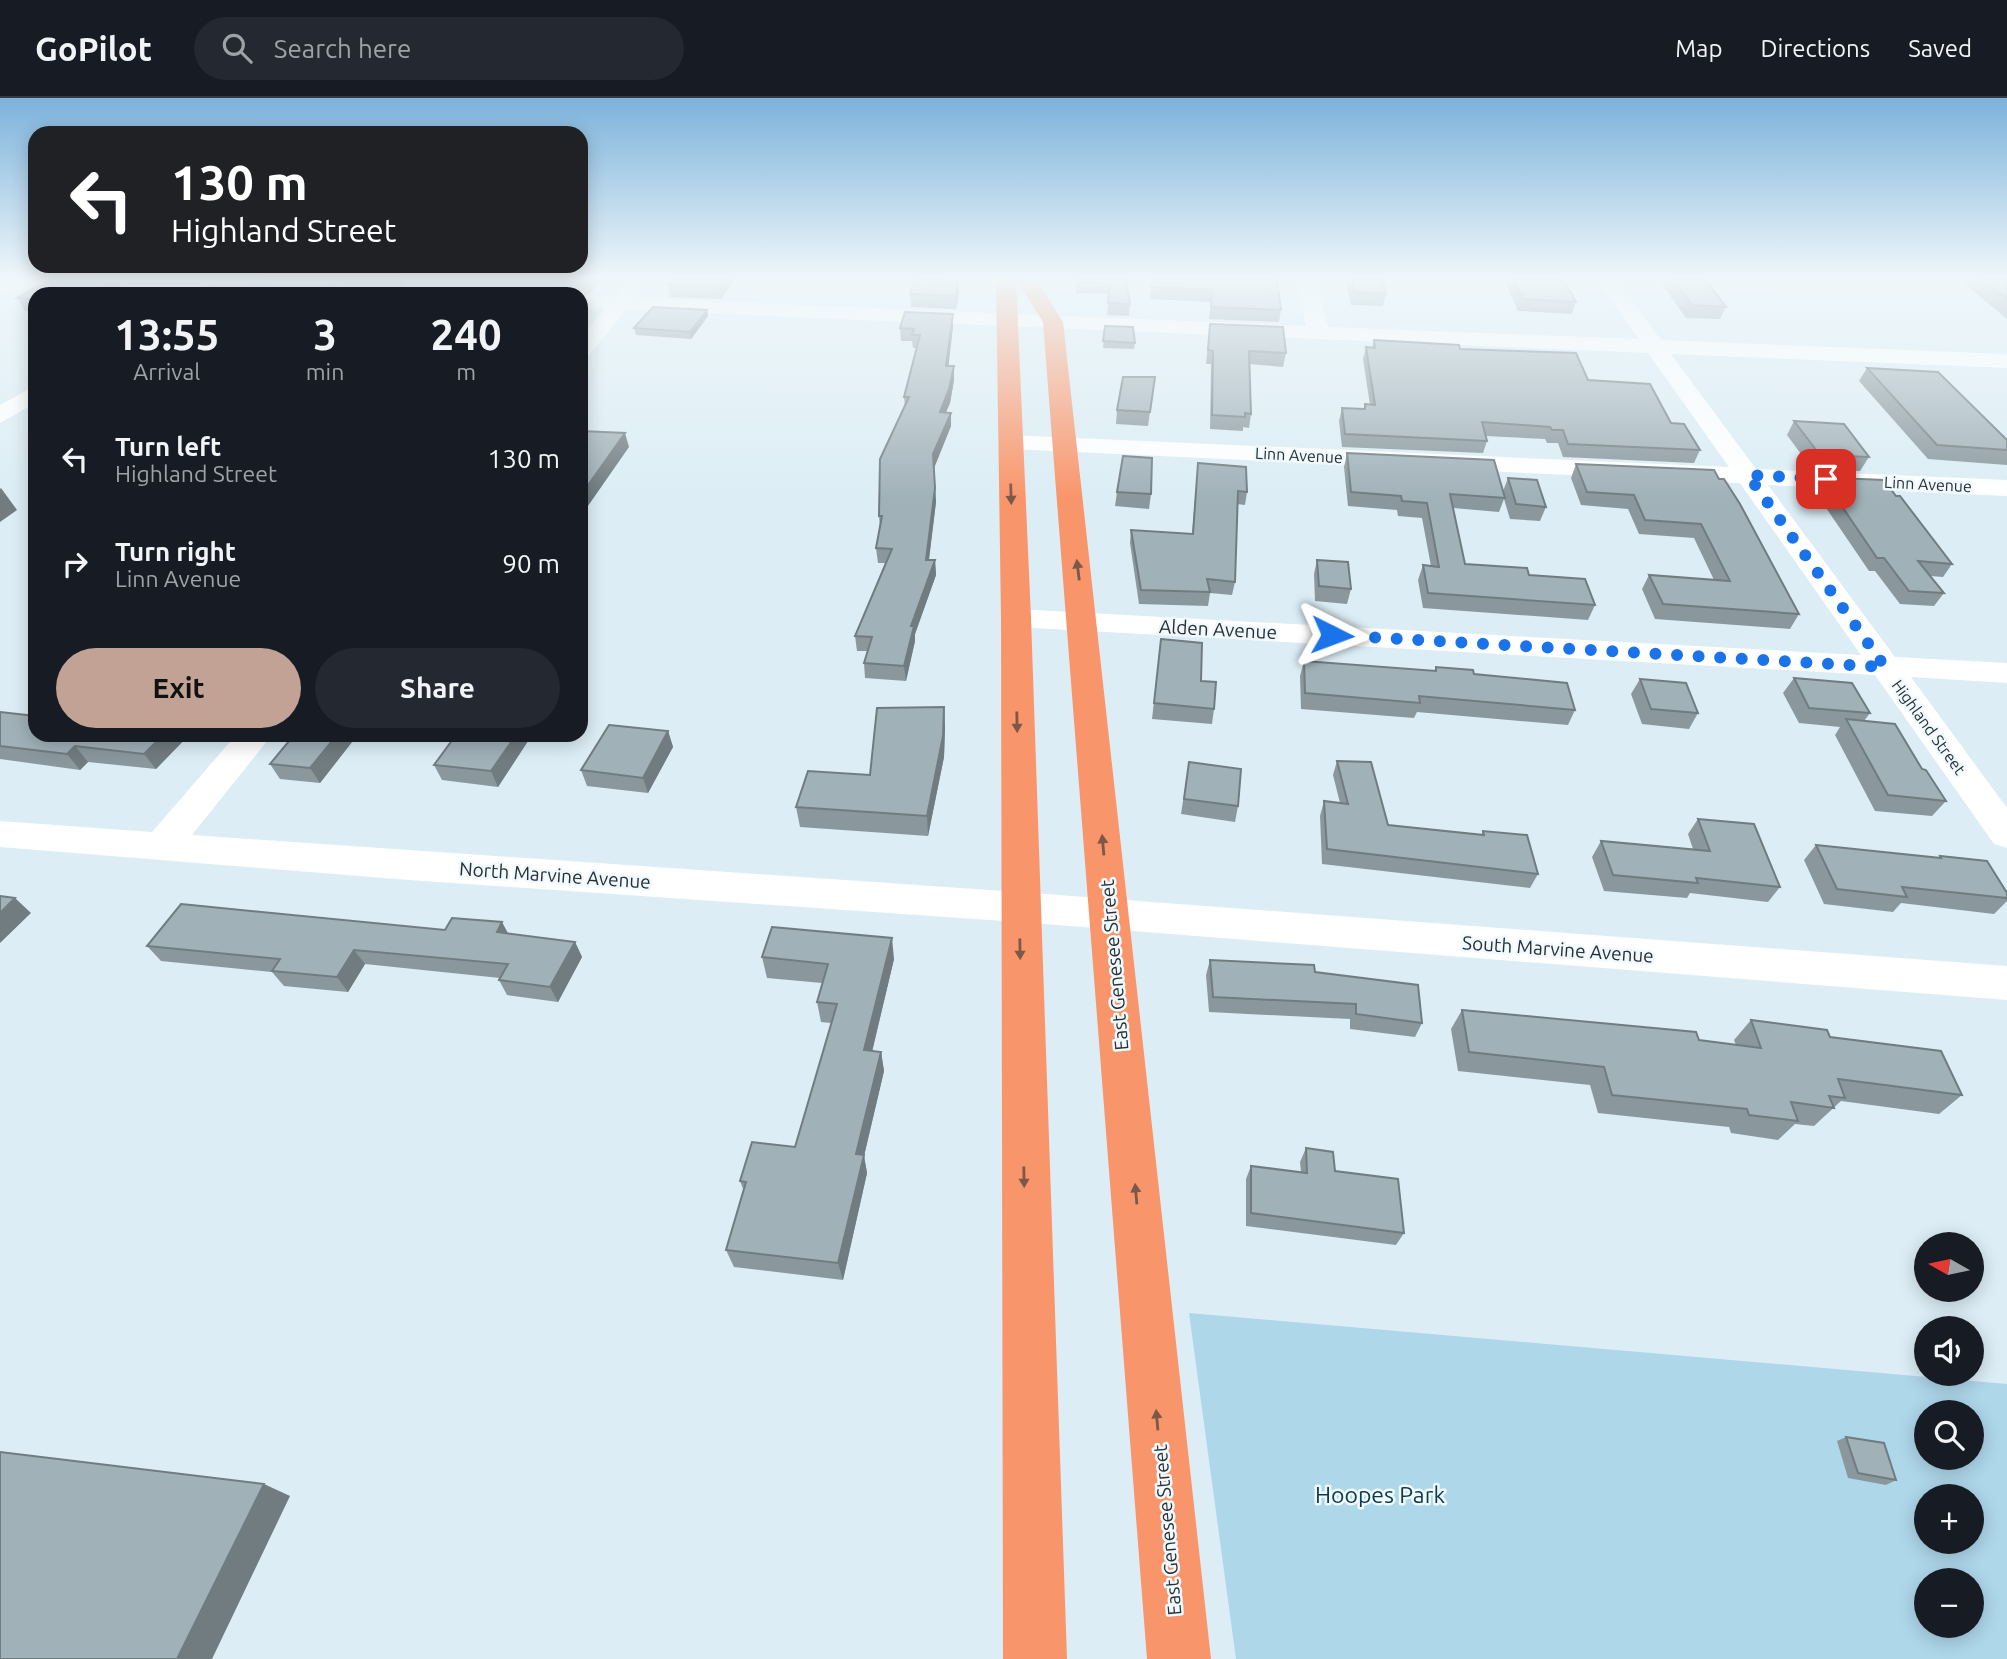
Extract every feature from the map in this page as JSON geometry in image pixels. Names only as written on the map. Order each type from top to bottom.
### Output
[{"type":"highway","points":[[1009,352],[1035,1659]]},
{"type":"highway","name":"East Genesee Street","points":[[1056,352],[1180,1659]]},
{"type":"street","name":"Highland Street","points":[[1659,352],[2007,835]]},
{"type":"street","points":[[1846,352],[2007,360]]},
{"type":"street","points":[[0,416],[28,398]]},
{"type":"street","name":"Linn Avenue","points":[[1010,442],[2007,488]]},
{"type":"street","name":"Alden Avenue","points":[[1016,618],[2007,673]]},
{"type":"street","points":[[161,847],[249,742]]},
{"type":"street","name":"North Marvine Avenue","points":[[0,834],[1110,915]]},
{"type":"street","name":"South Marvine Avenue","points":[[1110,915],[2007,983]]},
{"type":"green space","name":"Hoopes Park","points":[[1189,1313],[1914,1376],[1914,1386],[1984,1386],[1984,1382],[2007,1384],[2007,1659],[1236,1659]]},
{"type":"building","points":[[916,352],[948,352],[946,366],[954,366],[940,412],[951,413],[933,454],[935,488],[926,560],[935,560],[911,626],[914,626],[904,666],[864,663],[872,637],[855,636],[892,549],[876,548],[882,516],[879,516],[880,459],[909,397],[904,397]]},
{"type":"building","points":[[1213,352],[1249,352],[1251,414],[1245,413],[1245,417],[1212,415]]},
{"type":"building","points":[[1367,352],[1576,353],[1588,380],[1650,384],[1671,423],[1684,424],[1700,450],[1568,444],[1563,430],[1482,422],[1487,441],[1345,434],[1342,408],[1365,409],[1365,404],[1375,405]]},
{"type":"building","points":[[1867,368],[1938,372],[2007,440],[2007,450],[1937,445]]},
{"type":"building","points":[[1123,377],[1155,377],[1150,412],[1117,410]]},
{"type":"building","points":[[1794,421],[1844,424],[1869,457],[1820,455]]},
{"type":"building","points":[[588,431],[625,433],[588,485]]},
{"type":"building","points":[[1347,453],[1494,460],[1505,498],[1450,494],[1465,564],[1527,568],[1529,575],[1585,579],[1595,605],[1428,593],[1423,565],[1439,567],[1427,503],[1402,501],[1401,496],[1351,492]]},
{"type":"building","points":[[1123,456],[1152,458],[1151,494],[1117,492]]},
{"type":"building","points":[[1198,463],[1246,467],[1247,492],[1238,491],[1235,582],[1207,579],[1210,592],[1141,590],[1131,530],[1193,534]]},
{"type":"building","points":[[1576,464],[1714,470],[1719,479],[1724,479],[1740,504],[1799,614],[1663,604],[1649,575],[1730,581],[1701,524],[1645,520],[1634,495],[1587,492]]},
{"type":"building","points":[[1508,478],[1537,480],[1546,507],[1516,504]]},
{"type":"building","points":[[1836,478],[1884,480],[1896,496],[1900,496],[1952,564],[1918,561],[1944,593],[1909,591],[1884,558],[1877,558],[1826,483],[1840,484]]},
{"type":"building","points":[[1317,560],[1348,562],[1351,589],[1319,586]]},
{"type":"building","points":[[1161,639],[1202,643],[1201,681],[1216,682],[1214,709],[1154,703]]},
{"type":"building","points":[[1304,661],[1436,671],[1436,667],[1473,670],[1474,674],[1567,683],[1575,710],[1419,696],[1420,703],[1305,693]]},
{"type":"building","points":[[1794,678],[1852,683],[1870,713],[1809,708]]},
{"type":"building","points":[[1640,679],[1686,683],[1698,713],[1651,709]]},
{"type":"building","points":[[944,707],[943,736],[927,816],[796,807],[808,771],[870,775],[877,708]]},
{"type":"building","points":[[0,712],[28,715],[28,742],[156,742],[144,754],[75,746],[67,754],[0,746]]},
{"type":"building","points":[[1846,719],[1895,724],[1922,769],[1926,770],[1946,801],[1888,795]]},
{"type":"building","points":[[609,725],[668,731],[643,778],[581,770]]},
{"type":"building","points":[[288,742],[331,742],[310,768],[270,764]]},
{"type":"building","points":[[451,742],[511,742],[491,771],[434,765]]},
{"type":"building","points":[[1337,761],[1371,762],[1388,825],[1484,835],[1483,831],[1527,835],[1538,874],[1327,849],[1324,801],[1348,804]]},
{"type":"building","points":[[1189,762],[1241,769],[1238,806],[1184,799]]},
{"type":"building","points":[[1698,819],[1754,824],[1780,887],[1696,878],[1698,883],[1613,875],[1601,841],[1710,851]]},
{"type":"building","points":[[1816,845],[1987,861],[2007,893],[2007,898],[1902,887],[1907,897],[1837,889]]},
{"type":"building","points":[[0,896],[15,898],[0,913]]},
{"type":"building","points":[[181,904],[445,930],[452,918],[502,922],[497,932],[575,942],[550,987],[499,980],[508,964],[354,950],[337,977],[272,971],[280,959],[147,946]]},
{"type":"building","points":[[772,927],[892,938],[864,1050],[881,1052],[856,1154],[864,1155],[838,1263],[726,1250],[746,1182],[740,1181],[752,1142],[795,1147],[837,1004],[817,1002],[828,964],[762,957]]},
{"type":"building","points":[[1210,960],[1314,965],[1315,972],[1418,985],[1422,1023],[1356,1014],[1356,1004],[1213,997]]},
{"type":"building","points":[[1462,1010],[1696,1032],[1699,1040],[1761,1048],[1751,1020],[1827,1030],[1830,1037],[1941,1051],[1962,1095],[1838,1079],[1845,1098],[1829,1096],[1834,1108],[1791,1102],[1798,1121],[1749,1115],[1747,1109],[1612,1095],[1604,1067],[1469,1052]]},
{"type":"building","points":[[1306,1148],[1333,1152],[1335,1171],[1398,1179],[1404,1233],[1251,1213],[1251,1166],[1307,1173]]},
{"type":"building","points":[[1846,1437],[1884,1443],[1896,1480],[1858,1473]]},
{"type":"building","points":[[0,1452],[264,1484],[177,1659],[0,1659]]},
{"type":"route","points":[[1332,635],[1885,667],[1748,475],[1826,479]]}]
